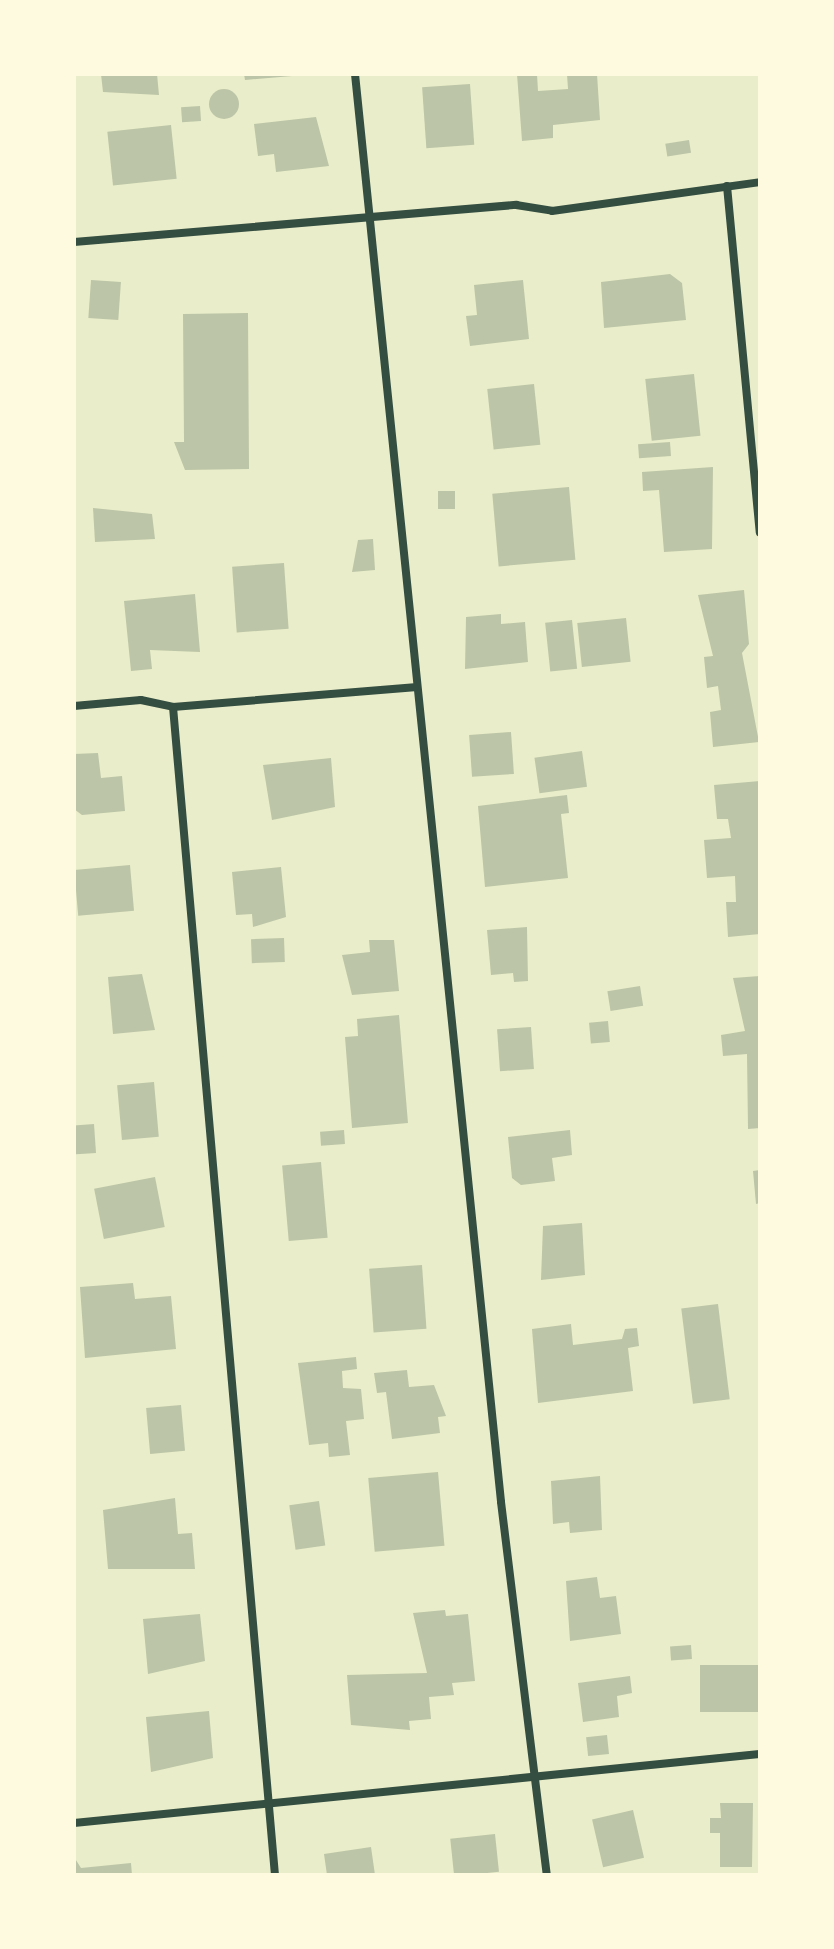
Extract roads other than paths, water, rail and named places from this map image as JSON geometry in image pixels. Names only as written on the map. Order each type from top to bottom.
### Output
[{"type":"street","points":[[355,74],[414,687],[547,1875]]},
{"type":"street","points":[[74,242],[516,205],[566,209],[760,182]]},
{"type":"street","points":[[727,186],[760,532]]},
{"type":"street","points":[[74,706],[141,700],[173,707],[414,687]]},
{"type":"street","points":[[173,707],[265,1803],[275,1875]]},
{"type":"street","points":[[74,1823],[536,1780],[760,1754]]}]
